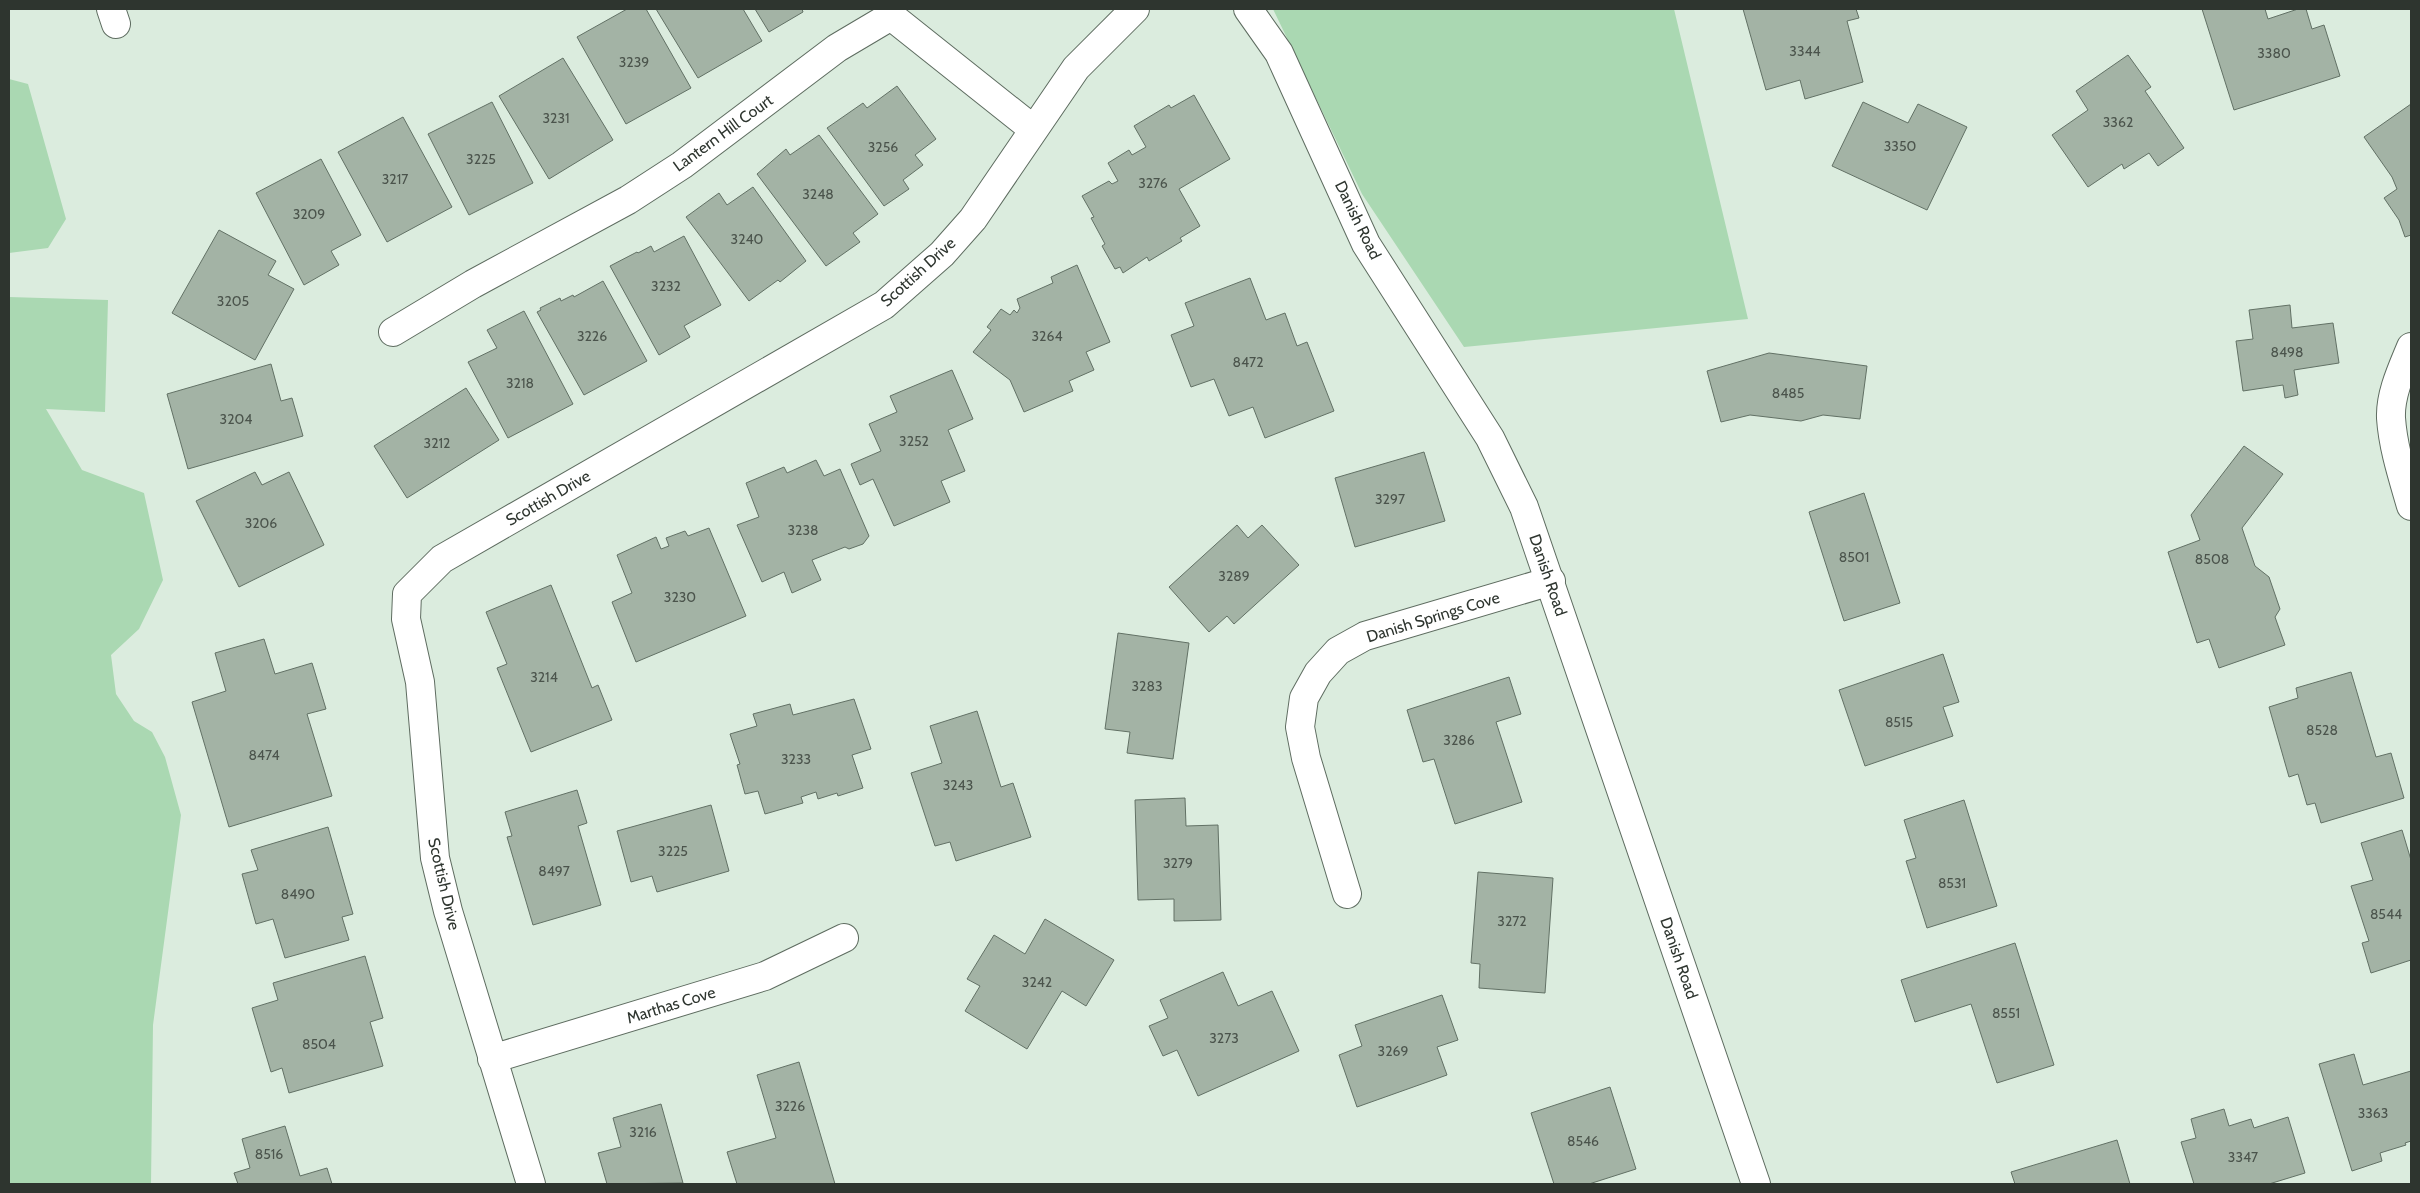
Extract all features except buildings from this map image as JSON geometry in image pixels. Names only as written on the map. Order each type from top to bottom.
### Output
[{"type":"street","name":"Scottish Drive","points":[[531,1184],[492,1060],[448,910],[435,858],[430,819],[420,682],[406,619],[407,594],[442,559],[884,305],[942,254],[973,219],[1076,68],[1134,9]]},
{"type":"street","name":"Danish Road","points":[[1248,9],[1279,54],[1366,244],[1490,438],[1524,507],[1551,581],[1756,1184]]},
{"type":"street","name":"Lantern Hill Court","points":[[393,332],[473,284],[628,200],[682,165],[838,48],[890,16],[1033,129]]},
{"type":"street","points":[[2411,347],[2398,376],[2391,417],[2399,464],[2411,506]]},
{"type":"street","name":"Danish Springs Cove","points":[[1347,894],[1306,758],[1300,727],[1304,698],[1318,673],[1338,651],[1365,636],[1551,581]]},
{"type":"street","name":"Marthas Cove","points":[[492,1060],[765,976],[844,938]]},
{"type":"green space","points":[[1273,9],[1674,9],[1748,319],[1464,347],[1362,194]]},
{"type":"green space","points":[[9,79],[28,84],[66,219],[48,248],[9,253]]},
{"type":"green space","points":[[9,297],[108,300],[105,412],[46,409],[82,470],[144,493],[163,580],[139,629],[111,655],[116,694],[134,721],[152,732],[165,757],[181,815],[153,1025],[151,1184],[9,1184]]}]
